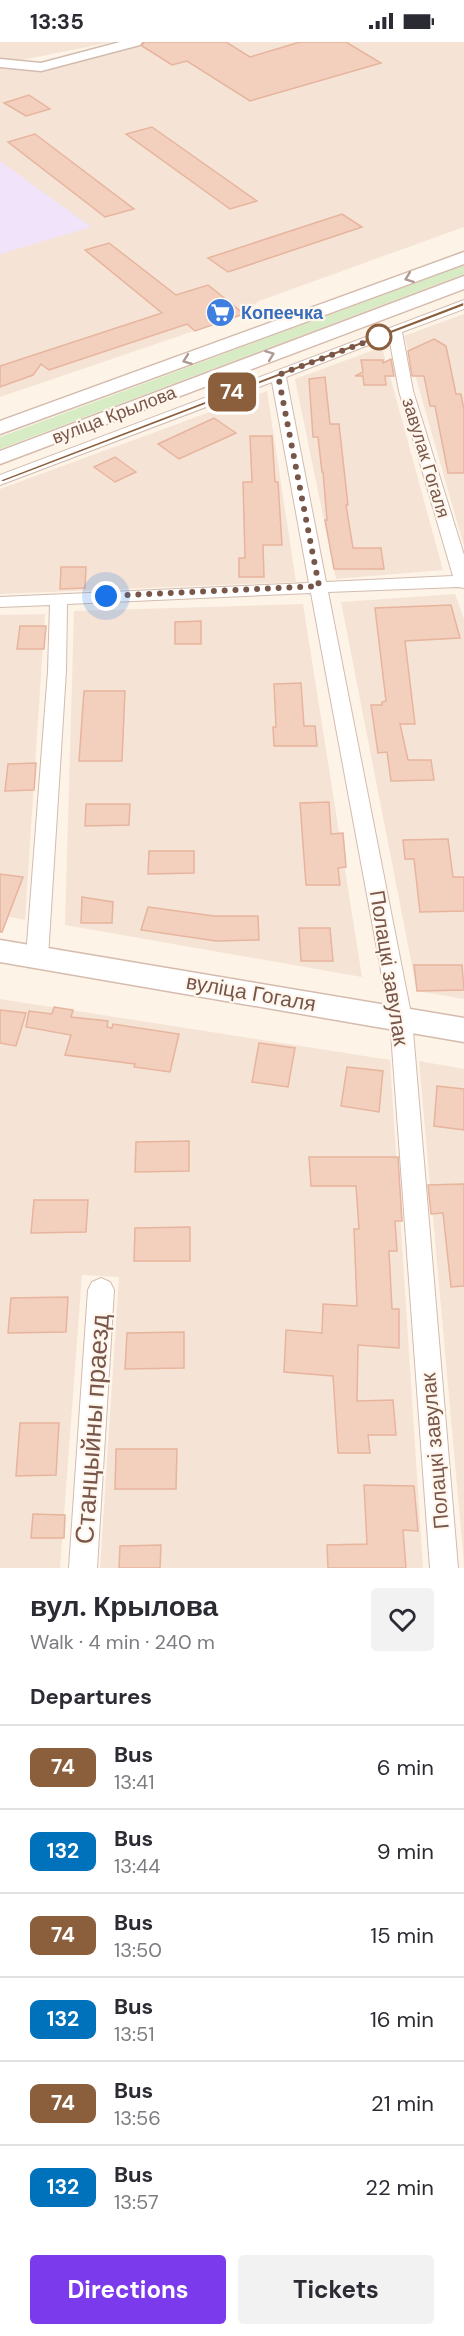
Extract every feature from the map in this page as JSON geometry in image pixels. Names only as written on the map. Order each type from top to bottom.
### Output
[{"type":"main road","name":"вуліца Крылова","points":[[0,428],[464,258]]},
{"type":"main road","name":"вуліца Крылова","points":[[0,458],[464,282]]},
{"type":"main road","name":"вуліца Гогаля","points":[[0,951],[464,1030]]},
{"type":"street","points":[[0,63],[41,67],[135,42]]},
{"type":"street","points":[[0,480],[464,304]]},
{"type":"street","name":"завулак Гогаля","points":[[395,331],[406,392],[464,581]]},
{"type":"street","name":"Полацкі завулак","points":[[278,375],[401,1019],[444,1568]]},
{"type":"street","points":[[0,602],[464,581]]},
{"type":"street","points":[[37,957],[57,671],[59,599]]},
{"type":"street","name":"Станцыйны праезд","points":[[83,1568],[101,1290]]},
{"type":"shaded area","points":[[0,42],[112,42],[22,60],[0,58]]},
{"type":"shaded area","points":[[153,42],[464,42],[464,227],[259,301],[244,314],[0,397],[0,67],[43,70]]},
{"type":"shaded area","points":[[0,161],[91,227],[0,254]]},
{"type":"shaded area","points":[[464,314],[464,546],[404,336]]},
{"type":"shaded area","points":[[382,347],[443,570],[336,579],[295,379]]},
{"type":"shaded area","points":[[267,391],[296,582],[0,594],[0,489]]},
{"type":"shaded area","points":[[455,594],[464,619],[464,999],[417,991],[341,602]]},
{"type":"shaded area","points":[[303,604],[362,977],[65,925],[74,611]]},
{"type":"shaded area","points":[[45,614],[25,920],[0,915],[0,615]]},
{"type":"shaded area","points":[[0,999],[390,1060],[423,1568],[100,1568],[119,1277],[82,1275],[60,1568],[0,1568]]},
{"type":"shaded area","points":[[419,1061],[464,1069],[464,1564]]},
{"type":"green space","points":[[464,265],[464,274],[0,449],[0,437]]},
{"type":"building","points":[[144,42],[226,42],[250,57],[300,42],[346,42],[381,63],[250,101],[187,61],[172,65],[142,46]]},
{"type":"building","points":[[29,95],[50,109],[26,116],[4,103]]},
{"type":"building","points":[[152,127],[257,201],[230,209],[126,134]]},
{"type":"building","points":[[35,134],[134,209],[105,217],[8,142]]},
{"type":"building","points":[[342,214],[362,227],[228,272],[208,258]]},
{"type":"building","points":[[109,243],[176,295],[208,285],[244,314],[195,331],[187,324],[49,370],[41,364],[33,375],[0,387],[0,366],[162,313],[85,250]]},
{"type":"building","points":[[434,339],[446,346],[456,394],[461,394],[464,410],[464,473],[448,473],[435,406],[430,406],[424,376],[412,376],[408,351]]},
{"type":"building","points":[[391,359],[394,376],[385,376],[386,385],[364,385],[363,376],[355,376],[363,372],[361,360],[383,360],[383,363]]},
{"type":"building","points":[[325,377],[330,424],[339,424],[348,505],[346,505],[353,548],[381,548],[384,569],[334,569],[325,520],[327,520],[323,472],[318,437],[313,437],[309,379]]},
{"type":"building","points":[[214,418],[236,433],[179,459],[158,444]]},
{"type":"building","points":[[250,436],[272,436],[275,482],[278,482],[282,545],[263,545],[264,577],[239,577],[239,558],[245,558],[243,482],[252,482]]},
{"type":"building","points":[[115,457],[136,472],[115,482],[94,467]]},
{"type":"building","points":[[61,567],[86,567],[85,588],[60,589]]},
{"type":"building","points":[[451,605],[460,638],[405,641],[415,724],[400,724],[408,760],[431,760],[434,780],[391,781],[387,752],[378,753],[371,705],[382,705],[382,702],[386,701],[375,608]]},
{"type":"building","points":[[201,621],[201,644],[175,644],[175,622]]},
{"type":"building","points":[[20,626],[46,626],[44,649],[17,649]]},
{"type":"building","points":[[301,683],[304,726],[315,726],[317,746],[274,746],[273,727],[276,727],[274,684]]},
{"type":"building","points":[[84,691],[125,691],[122,761],[79,761]]},
{"type":"building","points":[[36,763],[34,790],[5,791],[8,764]]},
{"type":"building","points":[[329,802],[331,834],[343,833],[346,867],[338,868],[340,885],[306,885],[300,803]]},
{"type":"building","points":[[86,804],[130,804],[129,825],[85,826]]},
{"type":"building","points":[[448,839],[453,877],[464,877],[464,911],[420,912],[414,859],[405,859],[403,840]]},
{"type":"building","points":[[149,851],[194,851],[194,873],[148,874]]},
{"type":"building","points":[[0,874],[23,877],[2,932],[0,932]]},
{"type":"building","points":[[82,897],[113,902],[112,923],[81,923]]},
{"type":"building","points":[[148,907],[214,916],[258,916],[259,940],[216,941],[141,930]]},
{"type":"building","points":[[299,928],[330,928],[333,961],[301,961]]},
{"type":"building","points":[[414,965],[462,965],[464,990],[417,991]]},
{"type":"building","points":[[54,1007],[73,1010],[71,1017],[108,1021],[107,1027],[112,1028],[113,1024],[179,1034],[170,1072],[134,1067],[135,1064],[65,1055],[71,1035],[26,1027],[29,1011],[52,1014]]},
{"type":"building","points":[[0,1010],[26,1013],[16,1046],[0,1043]]},
{"type":"building","points":[[259,1043],[295,1048],[288,1087],[252,1082]]},
{"type":"building","points":[[347,1067],[383,1071],[379,1112],[341,1106]]},
{"type":"building","points":[[437,1086],[464,1089],[464,1130],[434,1126]]},
{"type":"building","points":[[189,1141],[189,1171],[135,1172],[136,1142]]},
{"type":"building","points":[[309,1157],[398,1157],[402,1221],[395,1221],[397,1251],[389,1251],[392,1309],[399,1309],[399,1348],[358,1345],[357,1401],[393,1400],[396,1435],[368,1435],[370,1453],[338,1453],[333,1376],[284,1372],[286,1330],[322,1333],[323,1304],[357,1306],[354,1229],[359,1229],[356,1186],[311,1186]]},
{"type":"building","points":[[464,1184],[464,1286],[451,1287],[443,1213],[431,1214],[428,1185]]},
{"type":"building","points":[[34,1200],[88,1200],[86,1232],[31,1233]]},
{"type":"building","points":[[190,1227],[190,1261],[134,1261],[135,1228]]},
{"type":"building","points":[[68,1297],[66,1332],[8,1333],[11,1298]]},
{"type":"building","points":[[184,1332],[184,1368],[125,1369],[127,1333]]},
{"type":"building","points":[[20,1423],[59,1423],[56,1475],[16,1476]]},
{"type":"building","points":[[116,1449],[177,1449],[176,1489],[115,1489]]},
{"type":"building","points":[[364,1485],[414,1486],[418,1531],[403,1530],[406,1568],[328,1568],[327,1545],[367,1544]]},
{"type":"building","points":[[33,1514],[65,1515],[64,1538],[31,1538]]},
{"type":"building","points":[[161,1545],[160,1568],[119,1568],[120,1546]]},
{"type":"bus line","name":"74","points":[[0,480],[464,304]]},
{"type":"place","name":"Копеечка","points":[[220,313]]},
{"type":"route","points":[[106,596],[319,586],[278,375],[379,337]]}]
